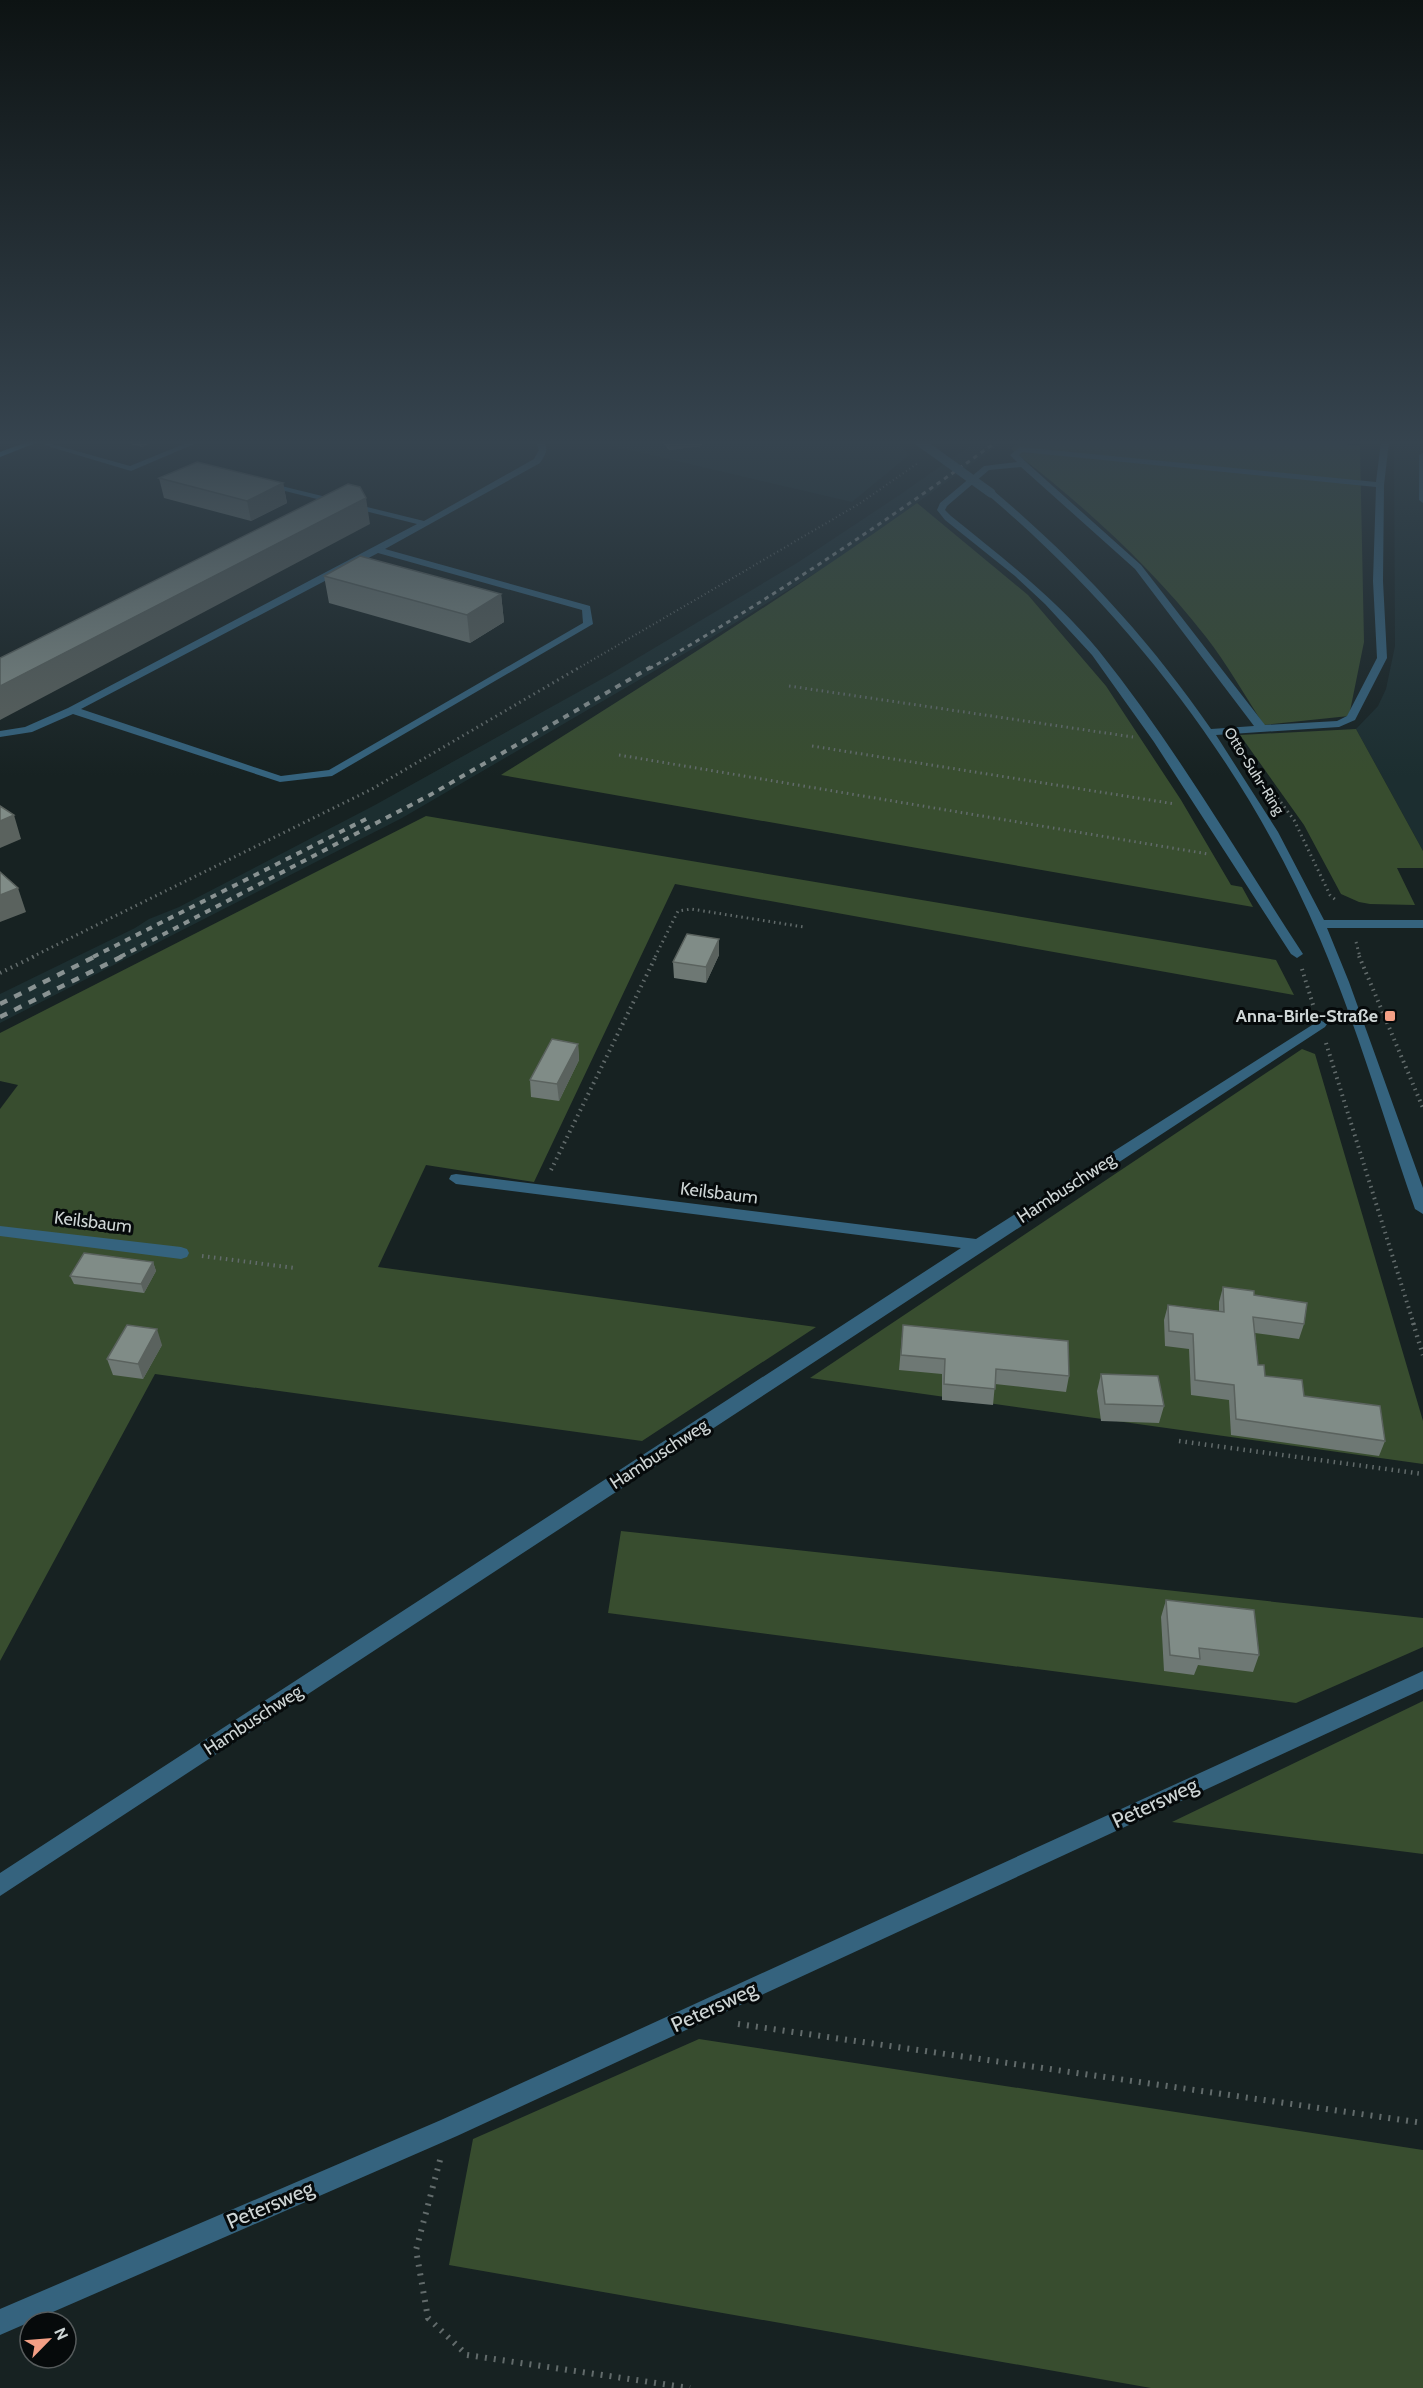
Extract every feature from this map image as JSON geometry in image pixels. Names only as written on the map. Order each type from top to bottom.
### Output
[{"type":"street","points":[[0,734],[17,733],[34,728],[72,710],[370,553]]},
{"type":"street","points":[[72,710],[280,779],[332,773],[588,624],[587,608],[389,553]]},
{"type":"street","points":[[992,553],[1048,602],[1095,653],[1159,741],[1297,954]]},
{"type":"street","name":"Otto-Suhr-Ring","points":[[1060,553],[1112,605],[1156,657],[1210,732],[1279,842],[1320,924],[1355,1015],[1423,1209]]},
{"type":"street","points":[[1123,553],[1138,567],[1262,729]]},
{"type":"street","points":[[1210,732],[1339,724],[1351,718],[1382,658],[1379,553]]},
{"type":"street","points":[[1320,924],[1423,924]]},
{"type":"street","name":"Hambuschweg","points":[[0,1886],[978,1245],[1320,1024]]},
{"type":"street","name":"Keilsbaum","points":[[456,1179],[978,1245]]},
{"type":"street","name":"Keilsbaum","points":[[0,1231],[181,1253]]},
{"type":"street","name":"Petersweg","points":[[0,2322],[449,2128],[1423,1680]]},
{"type":"path","points":[[0,973],[372,789],[775,553]]},
{"type":"path","points":[[789,686],[1159,741]]},
{"type":"path","points":[[812,746],[1204,809]]},
{"type":"path","points":[[620,755],[1233,858]]},
{"type":"path","points":[[542,1190],[678,911],[691,909],[804,927]]},
{"type":"path","points":[[1358,940],[1355,945],[1423,1108]]},
{"type":"path","points":[[1297,954],[1423,1355]]},
{"type":"path","points":[[181,1253],[295,1268]]},
{"type":"path","points":[[1179,1441],[1423,1474]]},
{"type":"path","points":[[693,2017],[1423,2123]]},
{"type":"path","points":[[449,2128],[417,2250],[428,2318],[467,2355],[690,2388]]},
{"type":"shaded area","points":[[811,553],[846,553],[711,638],[402,818],[0,1023],[0,994],[149,919],[179,907],[375,805],[609,675]]},
{"type":"shaded area","points":[[1395,553],[1423,553],[1423,851],[1356,729],[1378,706],[1386,689],[1395,646]]},
{"type":"green space","points":[[844,553],[978,553],[1028,595],[1106,686],[1181,800],[1231,885],[1242,887],[1253,907],[501,775]]},
{"type":"green space","points":[[1131,553],[1362,553],[1364,642],[1349,716],[1264,725],[1206,637]]},
{"type":"green space","points":[[1356,729],[1423,851],[1423,868],[1397,868],[1415,905],[1370,904],[1341,894],[1304,825],[1240,735]]},
{"type":"green space","points":[[426,816],[1276,960],[1294,995],[675,884],[534,1182],[426,1165],[378,1267],[816,1327],[642,1441],[155,1374],[0,1661],[0,1109],[18,1085],[0,1081],[0,1033]]},
{"type":"green space","points":[[1302,1049],[1315,1054],[1423,1421],[1423,1464],[810,1378]]},
{"type":"green space","points":[[621,1531],[1423,1618],[1423,1647],[1296,1703],[608,1613]]},
{"type":"green space","points":[[1423,1701],[1423,1854],[1172,1822]]},
{"type":"green space","points":[[699,2039],[1423,2150],[1423,2388],[1151,2388],[449,2265],[473,2139]]},
{"type":"building","points":[[209,553],[258,553],[0,686],[0,658]]},
{"type":"building","points":[[360,556],[501,594],[467,615],[324,576]]},
{"type":"building","points":[[0,806],[14,815],[0,821]]},
{"type":"building","points":[[0,872],[18,888],[0,895]]},
{"type":"building","points":[[687,934],[719,939],[706,967],[673,962]]},
{"type":"building","points":[[552,1039],[578,1044],[557,1084],[530,1080]]},
{"type":"building","points":[[84,1253],[153,1262],[141,1284],[70,1276]]},
{"type":"building","points":[[1223,1287],[1254,1291],[1254,1295],[1307,1303],[1304,1324],[1253,1317],[1258,1365],[1264,1365],[1265,1376],[1302,1380],[1304,1396],[1380,1406],[1385,1441],[1236,1419],[1234,1385],[1195,1380],[1193,1334],[1169,1331],[1168,1305],[1224,1312]]},
{"type":"building","points":[[127,1325],[157,1329],[138,1364],[107,1359]]},
{"type":"building","points":[[903,1325],[1068,1341],[1069,1376],[996,1369],[995,1389],[944,1384],[945,1359],[901,1355]]},
{"type":"building","points":[[1101,1374],[1158,1376],[1164,1406],[1105,1404]]},
{"type":"building","points":[[1166,1600],[1254,1610],[1259,1655],[1199,1648],[1200,1659],[1170,1655]]},
{"type":"railway","points":[[649,669],[836,553]]},
{"type":"railway","points":[[120,957],[430,795],[651,667]]},
{"type":"railway","points":[[93,957],[370,817]]},
{"type":"railway","points":[[0,1004],[96,956]]},
{"type":"railway","points":[[0,1017],[123,956]]},
{"type":"place","name":"Anna-Birle-Straße","points":[[1390,1016]]}]
